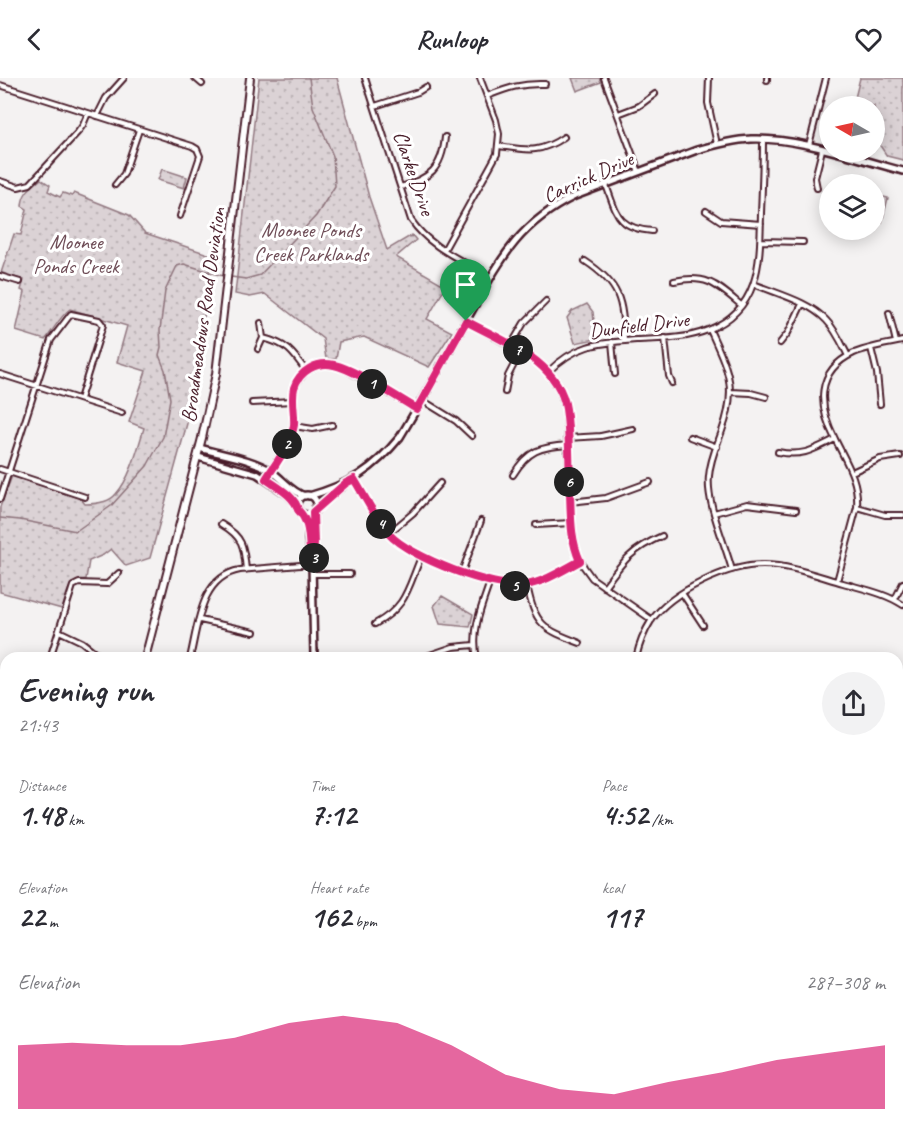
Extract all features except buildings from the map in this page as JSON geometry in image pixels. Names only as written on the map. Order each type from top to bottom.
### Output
[{"type":"main road","name":"Broadmeadows Road Deviation","points":[[147,652],[198,457],[216,374],[250,78]]},
{"type":"street","points":[[97,116],[113,88],[124,78]]},
{"type":"street","points":[[195,78],[202,84]]},
{"type":"street","name":"Clarke Drive","points":[[366,78],[411,219],[419,232],[444,250],[490,277]]},
{"type":"street","points":[[444,250],[491,166],[498,146],[496,120],[480,78]]},
{"type":"street","points":[[604,78],[639,172]]},
{"type":"street","points":[[709,78],[708,103],[717,144]]},
{"type":"street","points":[[809,146],[826,78]]},
{"type":"street","points":[[487,96],[510,87],[545,84]]},
{"type":"street","points":[[0,85],[197,149],[199,159],[180,216]]},
{"type":"street","points":[[375,106],[418,92],[426,87]]},
{"type":"street","points":[[618,114],[639,106],[655,94]]},
{"type":"street","points":[[0,181],[18,187],[30,184],[78,132],[88,113]]},
{"type":"street","points":[[114,185],[124,174],[139,130]]},
{"type":"street","points":[[401,187],[422,179],[437,167],[442,157],[445,137]]},
{"type":"street","points":[[498,146],[540,150],[564,137]]},
{"type":"street","name":"Carrick Drive","points":[[307,496],[354,479],[384,457],[400,437],[417,409],[490,277],[515,240],[542,215],[575,196],[717,144],[742,139],[784,140],[819,149]]},
{"type":"street","name":"Dunfield Drive","points":[[548,372],[560,360],[583,347],[612,342],[685,337],[710,330],[724,322],[741,305],[754,284],[760,264],[763,139]]},
{"type":"street","points":[[817,188],[815,178],[819,162]]},
{"type":"street","name":"Carrick Drive","points":[[868,162],[903,171]]},
{"type":"street","points":[[606,185],[626,225],[639,230],[652,231]]},
{"type":"street","points":[[706,211],[721,221],[761,224]]},
{"type":"street","points":[[761,241],[803,242]]},
{"type":"street","points":[[585,261],[606,276],[619,298],[624,341]]},
{"type":"street","points":[[0,276],[20,282]]},
{"type":"street","points":[[674,281],[689,278],[706,280],[716,284],[741,305]]},
{"type":"street","points":[[754,284],[802,304],[826,319],[848,356]]},
{"type":"street","points":[[511,345],[524,323],[546,301]]},
{"type":"street","points":[[780,343],[788,333],[802,304]]},
{"type":"street","points":[[889,313],[896,342]]},
{"type":"street","points":[[0,499],[51,340],[68,316],[73,314],[99,320],[102,328],[80,399]]},
{"type":"street","points":[[466,321],[537,361],[560,389],[566,408],[571,523],[574,545],[580,561],[592,578],[651,620]]},
{"type":"street","points":[[258,349],[262,338],[261,323]]},
{"type":"street","points":[[710,330],[727,367],[731,392],[727,418],[709,475],[714,513],[732,570]]},
{"type":"street","points":[[262,338],[278,342],[288,348],[306,370]]},
{"type":"street","points":[[665,338],[669,376],[672,383]]},
{"type":"street","points":[[837,581],[858,496],[852,472],[823,411],[822,396],[829,376],[848,356],[903,341]]},
{"type":"street","points":[[612,342],[615,374]]},
{"type":"street","points":[[871,348],[877,373],[880,404]]},
{"type":"street","points":[[505,392],[508,376],[521,351]]},
{"type":"street","points":[[266,479],[285,448],[294,426],[295,385],[306,370],[322,364],[337,365],[417,409]]},
{"type":"street","points":[[0,374],[122,412]]},
{"type":"street","points":[[731,392],[752,393],[766,397]]},
{"type":"street","points":[[422,400],[456,421],[472,436]]},
{"type":"street","points":[[252,403],[293,401]]},
{"type":"street","points":[[294,426],[320,428],[332,425]]},
{"type":"street","points":[[567,438],[601,436],[633,429]]},
{"type":"street","points":[[690,437],[717,447]]},
{"type":"street","points":[[778,452],[792,455],[802,454],[835,439]]},
{"type":"street","points":[[513,475],[526,456],[532,452],[541,448],[568,445]]},
{"type":"street","points":[[200,448],[271,471],[294,491],[316,502],[312,564]]},
{"type":"street","points":[[852,472],[880,459],[900,456]]},
{"type":"street","points":[[198,457],[266,479],[297,504]]},
{"type":"street","points":[[234,467],[236,458]]},
{"type":"street","points":[[0,469],[85,496]]},
{"type":"street","points":[[354,479],[388,534],[404,548],[420,557],[506,586],[527,585],[545,580],[580,561]]},
{"type":"street","points":[[570,502],[606,498],[650,482]]},
{"type":"street","name":"Carrick Drive","points":[[314,510],[346,483]]},
{"type":"street","points":[[388,534],[413,513],[440,483]]},
{"type":"street","points":[[321,492],[326,501]]},
{"type":"street","points":[[307,496],[300,498],[297,504],[298,510],[304,514],[309,526],[308,539],[313,574],[314,652]]},
{"type":"street","points":[[714,513],[747,504],[796,510]]},
{"type":"street","points":[[857,507],[885,515],[903,515]]},
{"type":"street","points":[[304,514],[314,510]]},
{"type":"street","points":[[462,572],[481,521]]},
{"type":"street","points":[[536,525],[571,523]]},
{"type":"street","points":[[221,524],[232,530],[242,541],[246,570]]},
{"type":"street","points":[[604,587],[622,562],[642,545],[662,536]]},
{"type":"street","points":[[375,624],[399,607],[420,557]]},
{"type":"street","points":[[192,652],[208,591],[215,582],[229,573],[312,564]]},
{"type":"street","points":[[638,652],[651,620],[666,604],[682,593],[732,570],[764,565],[783,567],[895,599],[903,605]]},
{"type":"street","points":[[52,652],[75,584],[81,582],[106,584],[119,573]]},
{"type":"street","points":[[313,574],[350,574]]},
{"type":"street","points":[[476,652],[474,645],[478,617],[490,582]]},
{"type":"street","points":[[895,599],[903,583]]},
{"type":"street","points":[[527,585],[531,603],[539,621],[558,634],[580,643]]},
{"type":"street","points":[[682,593],[703,625]]},
{"type":"street","points":[[200,620],[254,632]]},
{"type":"street","points":[[59,631],[82,642],[95,652]]},
{"type":"street","points":[[439,652],[453,647],[474,645]]},
{"type":"green space","name":"Moonee Ponds Creek Parklands","points":[[259,78],[337,78],[369,197],[387,250],[412,235],[416,240],[396,257],[446,286],[427,319],[452,332],[429,367],[364,337],[339,342],[336,359],[326,359],[323,339],[265,294],[250,297],[235,294]]},
{"type":"green space","points":[[572,78],[599,78],[601,82],[577,91]]},
{"type":"green space","points":[[860,78],[903,78],[903,160],[887,156],[885,153],[885,96],[856,96]]},
{"type":"green space","points":[[162,169],[187,177],[184,188],[158,180]]},
{"type":"green space","name":"Moonee Ponds Creek","points":[[41,179],[50,185],[48,191],[60,197],[63,193],[72,196],[74,193],[129,215],[145,233],[211,255],[191,409],[150,558],[126,566],[111,549],[89,561],[86,579],[71,585],[62,609],[0,592],[0,507],[12,476],[80,498],[85,504],[102,502],[113,497],[121,488],[129,472],[144,428],[129,422],[146,371],[117,362],[127,326],[70,309],[45,340],[16,331],[25,292],[21,290],[24,280],[1,273],[14,234],[21,235],[27,209],[22,206],[24,197],[28,190]]},
{"type":"green space","points":[[587,304],[593,312],[596,339],[575,343],[567,318],[572,311]]},
{"type":"green space","points":[[442,596],[473,614],[470,627],[440,624],[434,606]]},
{"type":"waterway","name":"Moonee Ponds Creek","points":[[231,277],[246,279],[260,275],[316,216],[335,186],[333,156],[313,107],[309,78]]},
{"type":"waterway","name":"Moonee Ponds Creek","points":[[0,518],[76,531],[111,506],[147,466],[163,437],[170,399],[165,370],[159,355],[160,330],[165,291],[177,266],[184,264],[226,277]]},
{"type":"route","points":[[466,321],[537,361],[560,389],[567,416],[572,533],[580,561],[545,580],[527,585],[506,586],[420,557],[404,548],[388,534],[354,479],[346,483],[313,512],[314,556],[312,564],[308,539],[309,526],[304,514],[298,510],[297,504],[287,494],[266,479],[292,435],[295,385],[306,370],[322,364],[337,365],[417,409],[466,321]]}]
